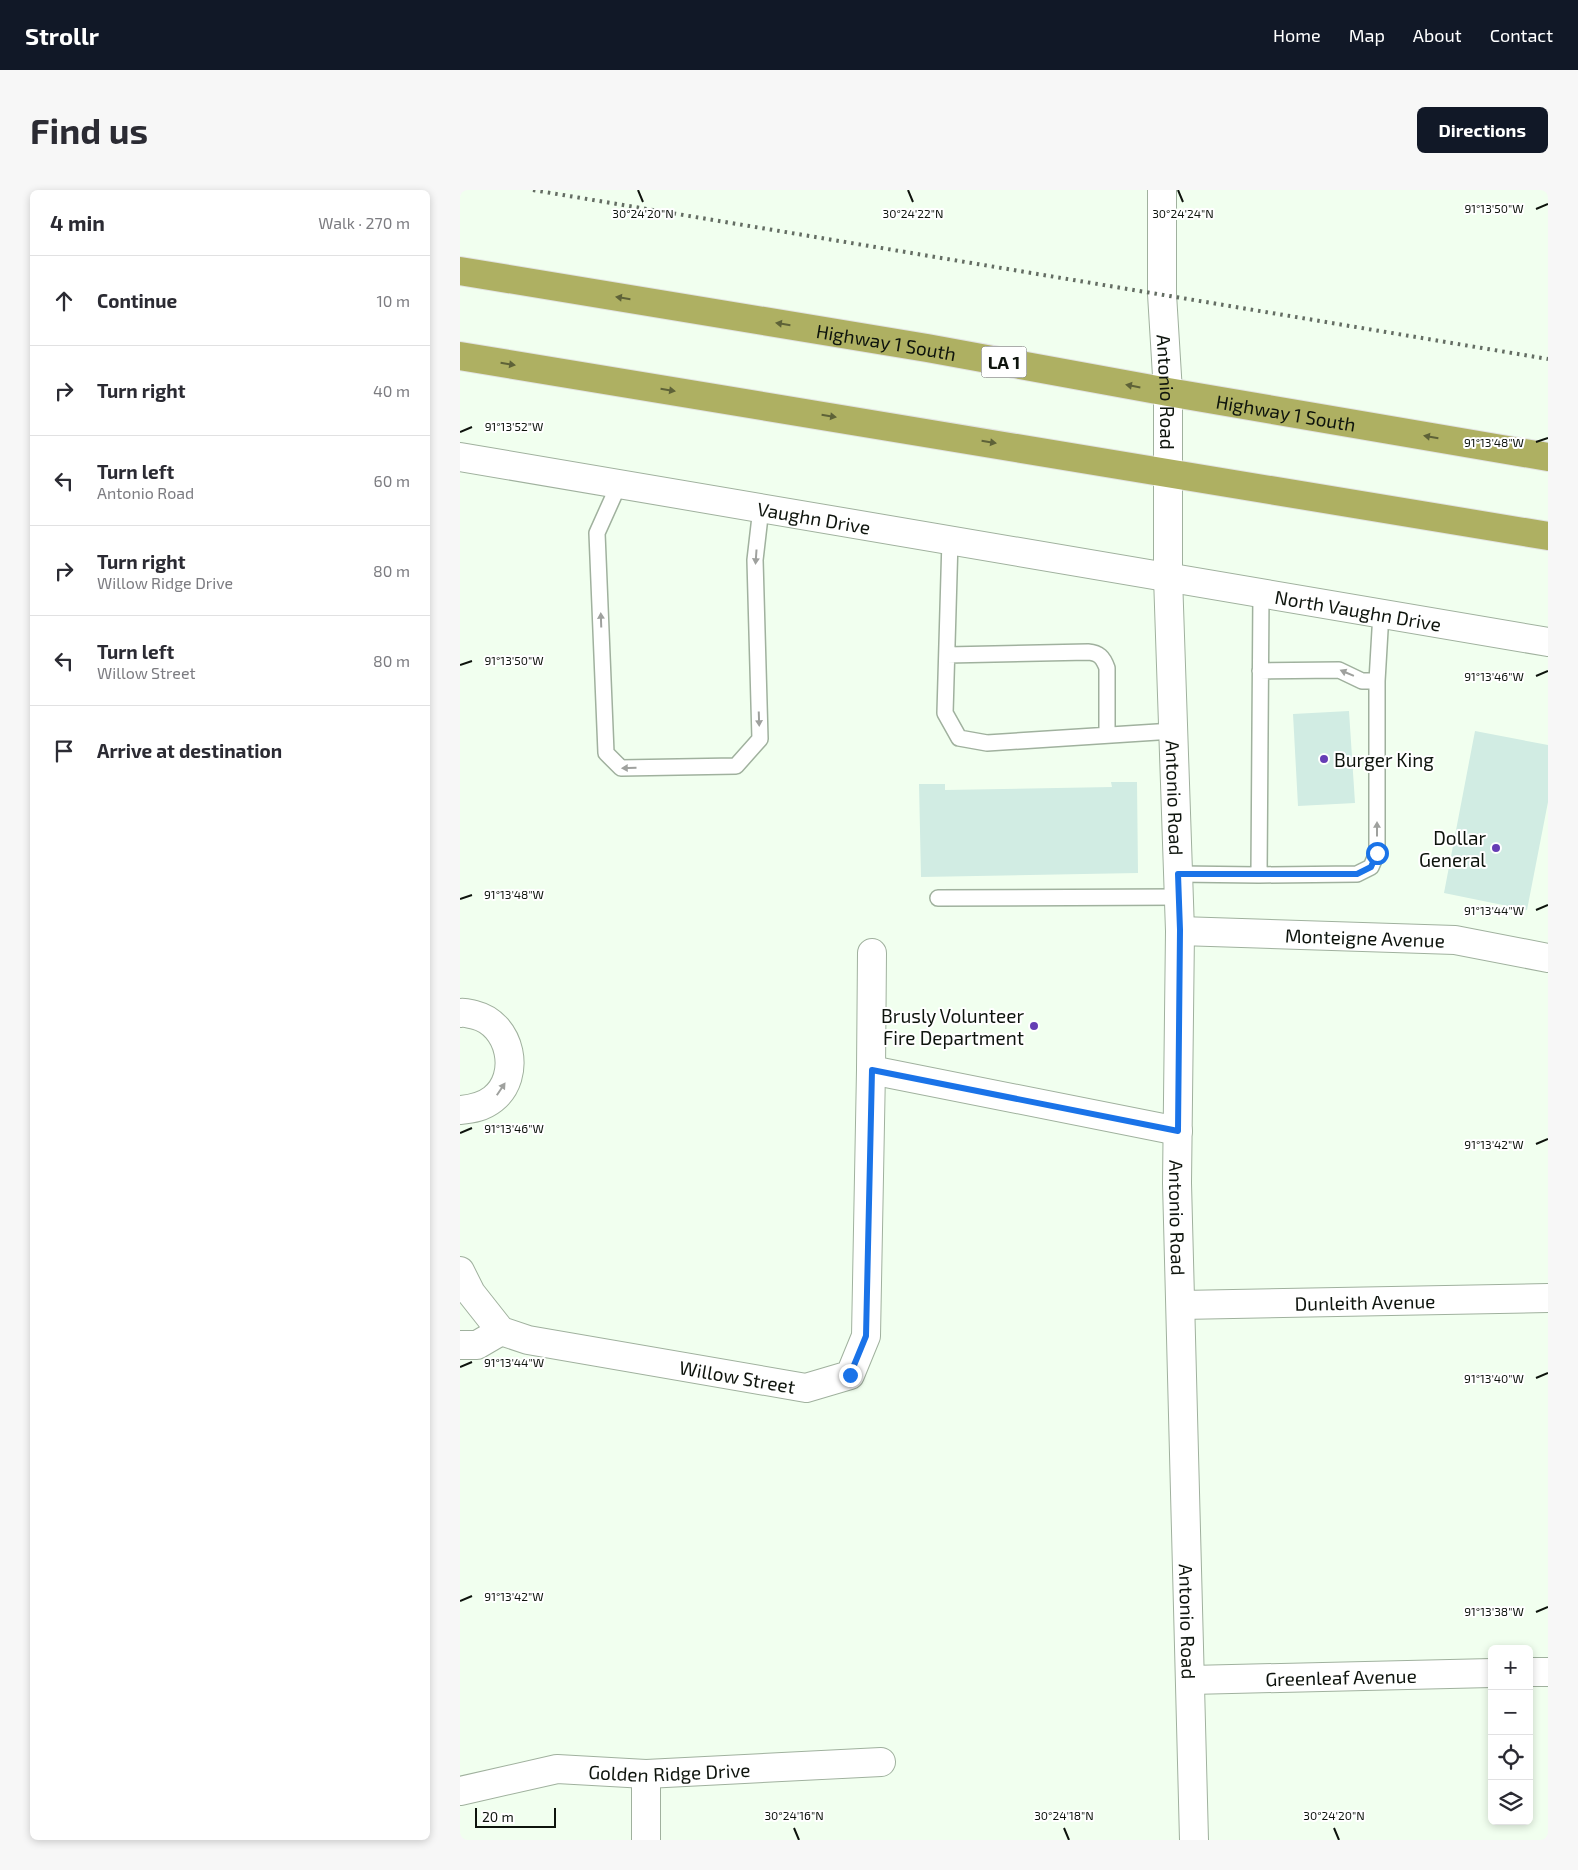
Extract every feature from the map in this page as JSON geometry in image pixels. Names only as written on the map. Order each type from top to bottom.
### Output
[{"type":"highway","name":"Highway 1 South","points":[[460,271],[927,348],[1168,392],[1548,457]]},
{"type":"highway","points":[[460,356],[1548,536]]},
{"type":"street","name":"Antonio Road","points":[[1162,190],[1162,294],[1168,392],[1166,472],[1168,577],[1180,930],[1177,1183],[1194,1840]]},
{"type":"street","name":"Vaughn Drive","points":[[460,457],[1168,577]]},
{"type":"street","name":"North Vaughn Drive","points":[[1168,577],[1548,642]]},
{"type":"street","name":"Monteigne Avenue","points":[[1180,930],[1456,940],[1548,958]]},
{"type":"street","name":"Willow Street","points":[[501,1331],[528,1340],[806,1388],[850,1375],[866,1336],[872,1070],[872,953]]},
{"type":"street","points":[[460,1013],[482,1017],[498,1029],[508,1046],[510,1064],[505,1083],[494,1099],[477,1108],[460,1110]]},
{"type":"street","points":[[872,1070],[1178,1131]]},
{"type":"street","points":[[460,1271],[471,1293],[501,1331],[477,1345],[460,1345]]},
{"type":"street","name":"Dunleith Avenue","points":[[1181,1305],[1548,1298]]},
{"type":"street","points":[[1533,1672],[1548,1672]]},
{"type":"street","name":"Greenleaf Avenue","points":[[1191,1680],[1488,1673]]},
{"type":"street","name":"Golden Ridge Drive","points":[[460,1791],[557,1769],[646,1774],[881,1762]]},
{"type":"street","points":[[646,1774],[646,1840]]},
{"type":"lane","points":[[618,484],[597,533],[606,753],[621,768],[736,766],[760,739],[755,560],[761,508]]},
{"type":"lane","points":[[950,540],[945,713],[959,738],[986,743],[1173,731]]},
{"type":"lane","points":[[1259,875],[1261,593]]},
{"type":"lane","points":[[938,898],[1178,885],[1259,875],[1357,874],[1371,867],[1377,853],[1377,681],[1381,613]]},
{"type":"lane","points":[[947,655],[1097,653],[1103,658],[1107,668],[1106,735]]},
{"type":"lane","points":[[1260,671],[1339,670],[1362,681],[1377,681]]},
{"type":"building","name":"Burger King","points":[[1349,711],[1355,803],[1298,806],[1293,714]]},
{"type":"building","name":"Dollar General","points":[[1475,731],[1548,745],[1548,802],[1527,910],[1444,893]]},
{"type":"building","points":[[1111,782],[1137,782],[1138,873],[921,877],[919,784],[945,784],[945,790],[1112,787]]},
{"type":"railway","points":[[533,190],[1548,359]]},
{"type":"place","name":"Burger King","points":[[1324,759]]},
{"type":"place","name":"Dollar General","points":[[1496,848]]},
{"type":"place","name":"Brusly Volunteer Fire Department","points":[[1034,1026]]},
{"type":"route","points":[[850,1375],[866,1336],[872,1070],[1178,1131],[1180,930],[1178,874],[1357,874],[1371,867],[1377,853]]}]
